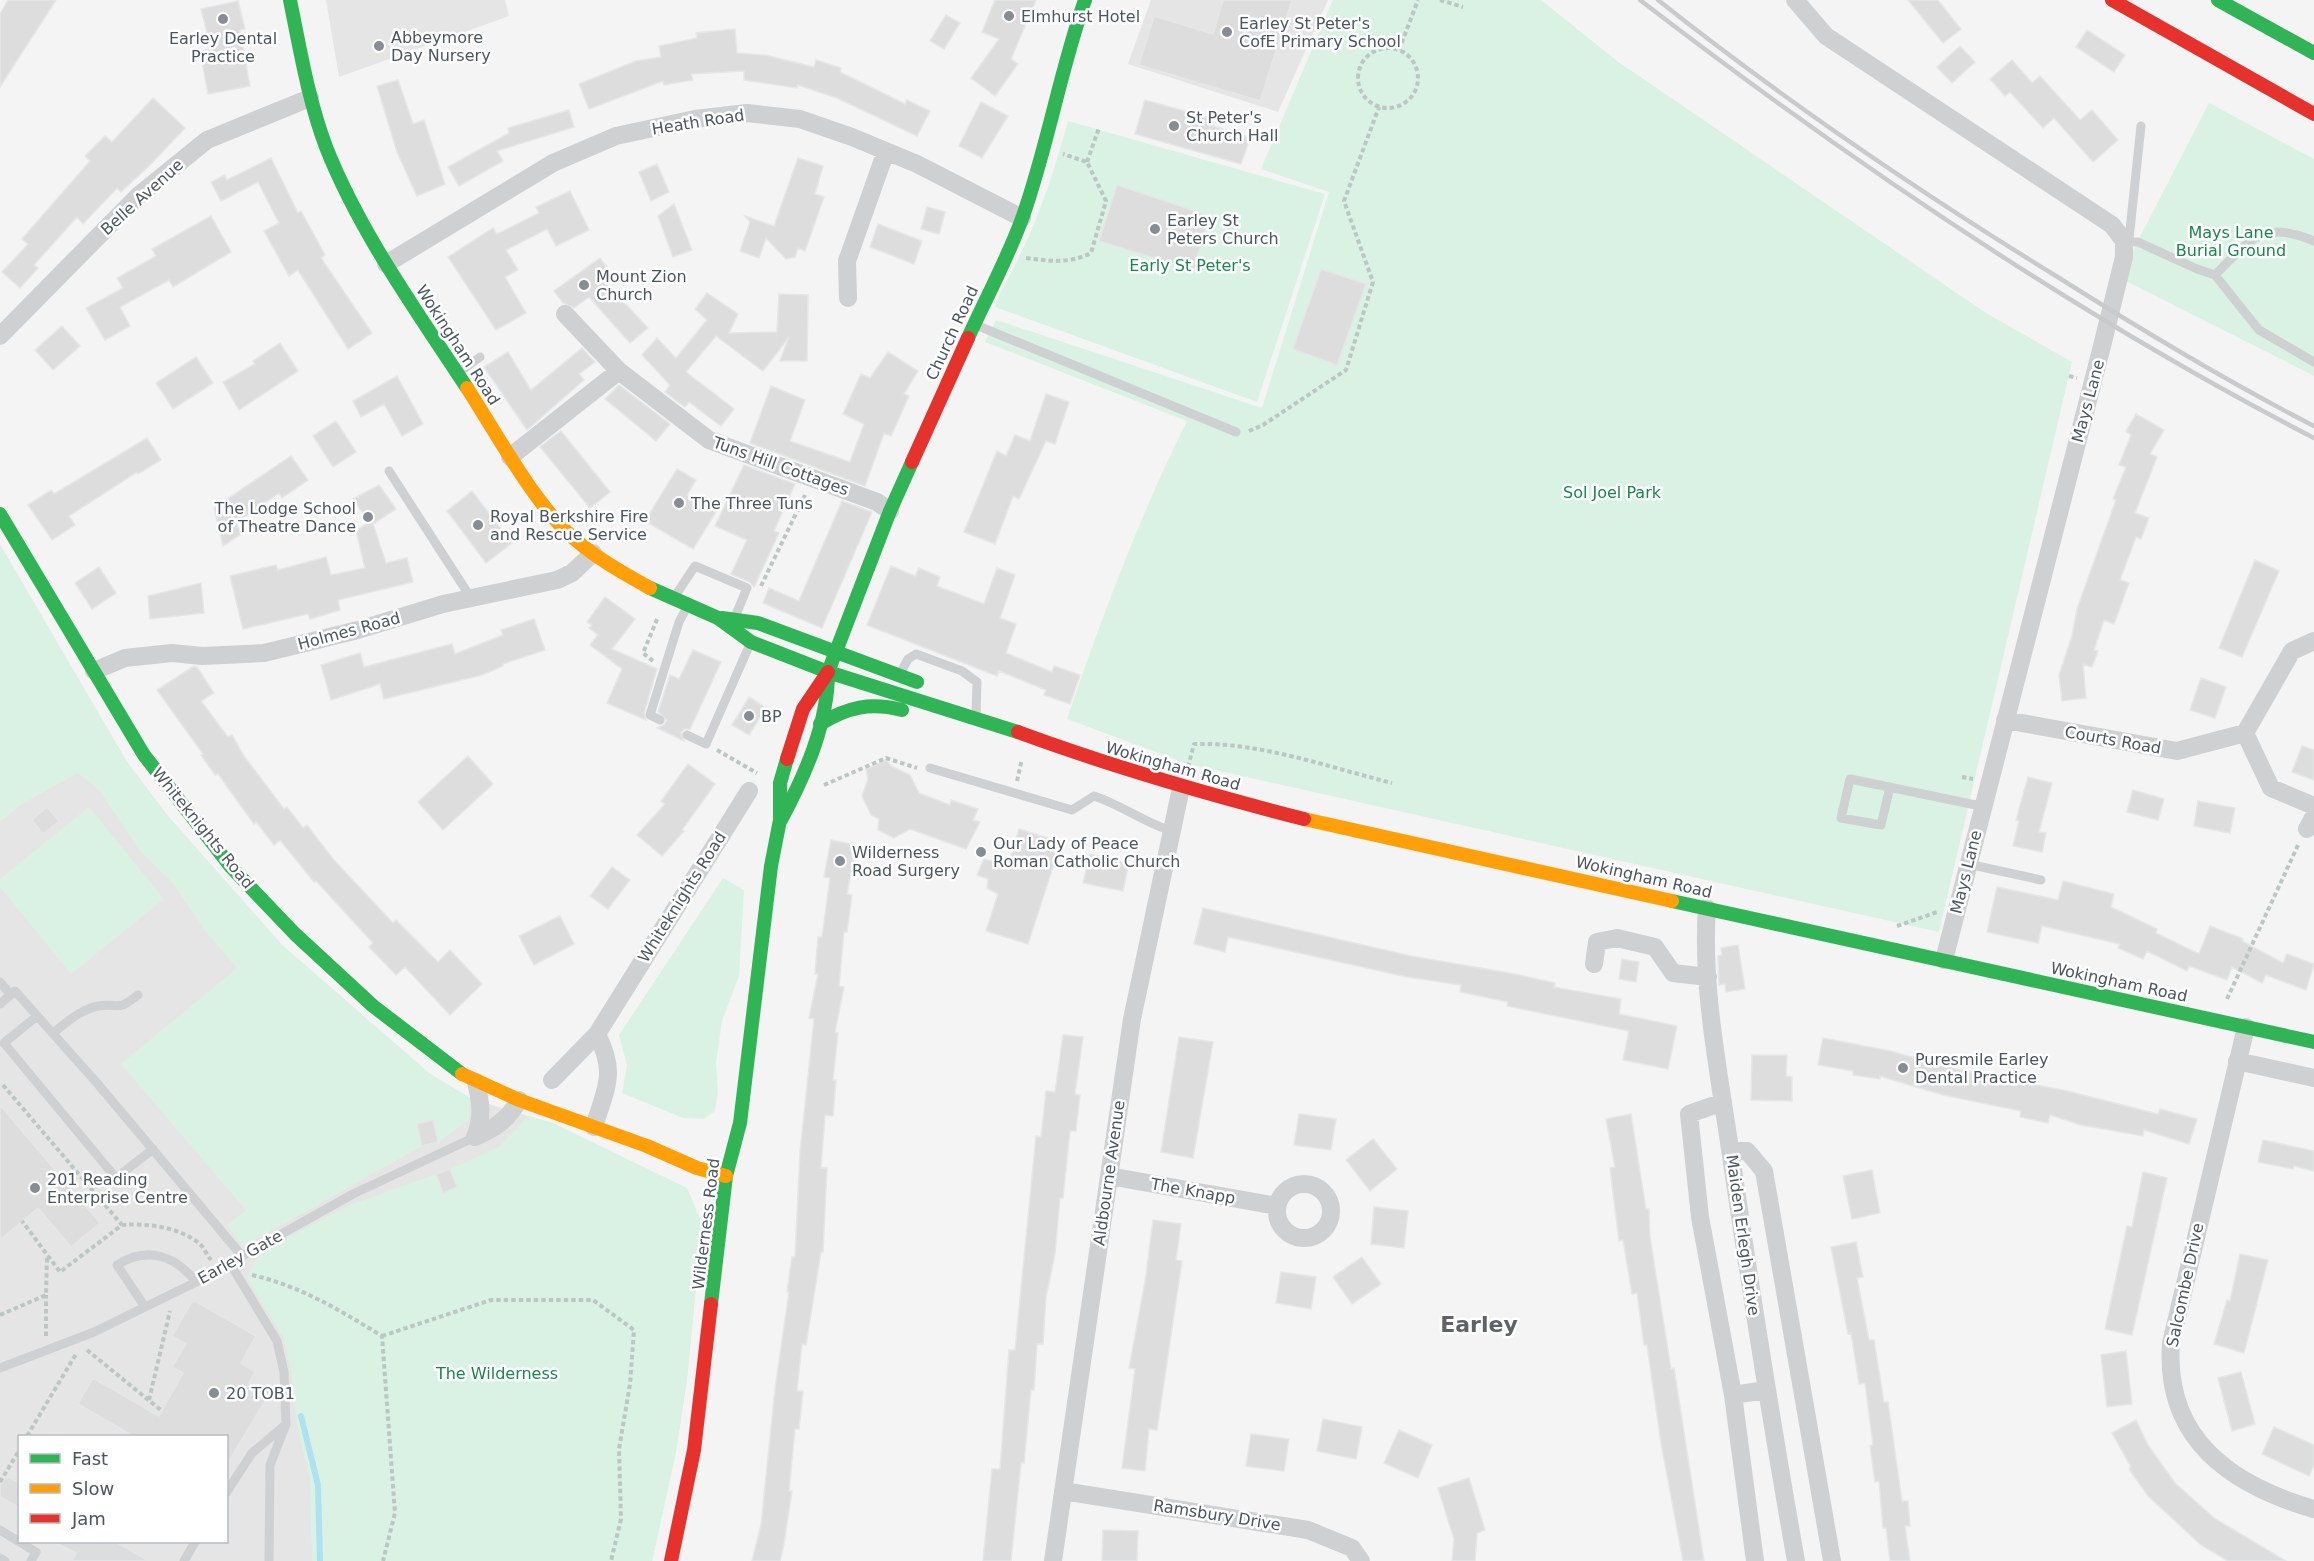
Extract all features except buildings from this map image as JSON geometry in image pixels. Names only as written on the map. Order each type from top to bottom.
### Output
[{"type":"main road","name":"Wokingham Road","points":[[290,0],[310,98],[326,146],[344,187],[386,264],[510,457],[549,512],[566,532],[593,553],[648,586],[717,618],[750,642],[828,672],[976,717],[1101,763],[1181,788],[1332,826],[2314,1042]]},
{"type":"main road","name":"Church Road","points":[[828,672],[890,511],[1022,218],[1044,148],[1066,54],[1084,0]]},
{"type":"main road","points":[[2112,0],[2314,114]]},
{"type":"main road","points":[[2218,0],[2314,53]]},
{"type":"main road","name":"Whiteknights Road","points":[[0,514],[144,755],[231,867],[295,934],[373,1006],[435,1056],[476,1083],[726,1176]]},
{"type":"main road","name":"Wokingham Road","points":[[717,618],[758,623],[899,674],[931,688],[976,717]]},
{"type":"main road","name":"Wilderness Road","points":[[780,820],[801,783],[828,700],[828,672]]},
{"type":"main road","name":"Wilderness Road","points":[[671,1561],[694,1450],[726,1176],[740,1123],[771,866],[780,820],[779,800],[785,762],[803,709],[828,672]]},
{"type":"main road","points":[[820,724],[840,712],[865,703],[887,706],[954,724],[976,717]]},
{"type":"street","points":[[1795,0],[1826,36],[2112,225],[2126,245]]},
{"type":"street","name":"Belle Avenue","points":[[0,336],[138,196],[207,140],[310,98]]},
{"type":"street","name":"Heath Road","points":[[386,264],[553,163],[616,136],[695,119],[747,113],[800,119],[886,152],[1022,218]]},
{"type":"street","points":[[848,298],[847,261],[886,152]]},
{"type":"street","name":"Mays Lane","points":[[1944,960],[2126,245]]},
{"type":"street","name":"Tuns Hill Cottages","points":[[565,315],[619,371],[709,440],[877,502],[890,511]]},
{"type":"street","points":[[510,457],[619,371]]},
{"type":"street","name":"Holmes Road","points":[[94,671],[125,658],[172,653],[202,656],[264,653],[471,598],[557,580],[572,573],[593,553]]},
{"type":"street","points":[[2314,641],[2292,651],[2245,733],[2271,788],[2314,806]]},
{"type":"street","name":"Courts Road","points":[[2005,720],[2177,751],[2245,733]]},
{"type":"street","name":"Aldbourne Avenue","points":[[1053,1561],[1132,1019],[1181,788]]},
{"type":"street","name":"Whiteknights Road","points":[[552,1080],[597,1034],[749,791]]},
{"type":"street","name":"Maiden Erlegh Drive","points":[[1707,908],[1704,943],[1723,1102],[1766,1390],[1796,1561]]},
{"type":"street","points":[[1594,964],[1597,942],[1617,938],[1655,947],[1673,973],[1708,977]]},
{"type":"street","name":"Salcombe Drive","points":[[2246,1027],[2171,1343],[2172,1383],[2188,1427],[2204,1450],[2253,1486],[2285,1501],[2314,1509]]},
{"type":"street","points":[[594,1127],[610,1068],[606,1052],[597,1034]]},
{"type":"street","points":[[2237,1061],[2314,1078]]},
{"type":"street","points":[[475,1137],[481,1122],[482,1106],[476,1083]]},
{"type":"street","points":[[475,1137],[498,1127],[513,1112],[519,1100]]},
{"type":"street","points":[[1723,1102],[1689,1114],[1700,1217],[1733,1395],[1755,1561]]},
{"type":"street","points":[[1731,1151],[1748,1151],[1764,1171],[1832,1561]]},
{"type":"street","name":"The Knapp","points":[[1108,1176],[1277,1206]]},
{"type":"street","points":[[1733,1395],[1766,1390]]},
{"type":"street","name":"Ramsbury Drive","points":[[1063,1491],[1308,1530],[1352,1548],[1361,1561]]},
{"type":"lane","points":[[2141,126],[2139,168],[2126,245],[2215,275],[2259,330],[2314,362]]},
{"type":"lane","points":[[2215,275],[2244,247],[2267,231],[2289,231],[2314,241]]},
{"type":"lane","points":[[974,324],[1236,432]]},
{"type":"lane","points":[[457,374],[480,357]]},
{"type":"lane","points":[[389,471],[471,598]]},
{"type":"lane","points":[[674,598],[695,566],[747,588],[734,619]]},
{"type":"lane","points":[[660,720],[650,715],[679,622],[688,605]]},
{"type":"lane","points":[[687,735],[706,744],[750,642]]},
{"type":"lane","points":[[899,674],[908,659],[916,654],[962,671],[977,682],[979,694],[976,717]]},
{"type":"lane","points":[[930,768],[1072,810],[1094,796],[1117,803],[1152,825],[1172,831]]},
{"type":"lane","points":[[1890,787],[1881,825],[1841,818],[1850,779],[1890,787],[1982,806]]},
{"type":"lane","points":[[1968,864],[2041,880]]},
{"type":"lane","points":[[0,982],[11,995]]},
{"type":"lane","points":[[0,1004],[15,991],[153,1149],[242,1256]]},
{"type":"lane","points":[[53,1033],[78,1014],[97,1006],[123,1007],[138,995]]},
{"type":"lane","points":[[37,1016],[4,1043],[116,1178],[153,1149]]},
{"type":"lane","name":"Earley Gate","points":[[0,1368],[94,1332],[220,1270],[232,1268],[242,1256],[353,1194],[475,1137]]},
{"type":"lane","points":[[145,1307],[117,1265],[131,1256],[152,1255],[172,1260],[184,1267],[196,1282]]},
{"type":"lane","points":[[232,1268],[277,1341],[284,1372],[286,1424],[270,1465],[269,1561]]},
{"type":"lane","points":[[228,1490],[252,1453],[286,1424]]},
{"type":"lane","points":[[0,1530],[18,1541]]},
{"type":"lane","points":[[21,1543],[36,1552],[31,1561]]},
{"type":"lane","points":[[184,1561],[194,1543]]},
{"type":"lane","points":[[0,1558],[5,1561]]},
{"type":"path","points":[[1399,50],[1418,0]]},
{"type":"path","points":[[1440,0],[1463,7]]},
{"type":"path","points":[[1380,50],[1399,50],[1414,63],[1418,83],[1408,101],[1389,108],[1379,107],[1364,96],[1359,87],[1360,69],[1371,53],[1380,50]]},
{"type":"path","points":[[1236,432],[1252,430],[1263,425],[1346,370],[1373,282],[1344,201],[1379,107]]},
{"type":"path","points":[[1009,251],[1020,257],[1053,262],[1076,261],[1091,254],[1106,201],[1087,162],[1099,128]]},
{"type":"path","points":[[1044,148],[1087,162]]},
{"type":"path","points":[[756,596],[813,478]]},
{"type":"path","points":[[650,666],[654,665],[652,658],[643,653],[660,613]]},
{"type":"path","points":[[1187,770],[1194,744],[1220,743],[1272,753],[1392,783]]},
{"type":"path","points":[[706,744],[755,772]]},
{"type":"path","points":[[815,789],[886,758],[922,770],[930,768]]},
{"type":"path","points":[[1014,792],[1023,758]]},
{"type":"path","points":[[2225,1004],[2294,851],[2311,823]]},
{"type":"path","points":[[1894,929],[1898,924],[1947,909],[1957,909]]},
{"type":"path","points":[[3,1085],[122,1225]]},
{"type":"path","points":[[22,1221],[60,1272],[122,1225],[160,1227],[189,1238],[200,1244],[220,1270]]},
{"type":"path","points":[[45,1350],[47,1254]]},
{"type":"path","points":[[232,1268],[300,1289],[382,1335],[491,1300],[593,1300],[634,1330],[630,1384],[619,1449],[621,1519],[611,1561]]},
{"type":"path","points":[[0,1315],[46,1295]]},
{"type":"path","points":[[149,1400],[172,1301]]},
{"type":"path","points":[[382,1335],[395,1512],[383,1561]]},
{"type":"path","points":[[28,1435],[81,1345],[162,1411]]},
{"type":"path","points":[[0,1482],[18,1452]]},
{"type":"shaded area","name":"Abbeymore Day Nursery","points":[[326,0],[505,0],[509,16],[339,77]]},
{"type":"shaded area","name":"Earley St Peter's CofE Primary School","points":[[1151,0],[1328,0],[1278,112],[1128,64]]},
{"type":"shaded area","points":[[0,547],[127,762],[167,815],[282,945],[430,1074],[470,1098],[528,1116],[687,1188],[702,1225],[687,1379],[676,1451],[652,1561],[0,1561]]},
{"type":"green space","name":"Sol Joel Park","points":[[1333,0],[1541,0],[1617,61],[1986,313],[2072,362],[1939,932],[1188,764],[1067,719],[1122,568],[1169,457],[1187,421],[985,342],[996,320],[1262,408],[1329,192],[1261,169]]},
{"type":"green space","name":"Mays Lane Burial Ground","points":[[2209,103],[2314,159],[2314,376],[2124,280],[2126,264]]},
{"type":"green space","name":"Early St Peter's","points":[[1068,121],[1325,194],[1257,402],[995,307],[1041,208]]},
{"type":"green space","points":[[0,544],[127,762],[167,815],[282,945],[430,1074],[470,1098],[469,1120],[438,1142],[433,1120],[417,1124],[422,1146],[243,1247],[227,1225],[246,1210],[121,1064],[237,968],[207,933],[172,882],[141,852],[99,790],[78,773],[22,804],[0,822]]},
{"type":"green space","points":[[89,807],[164,899],[71,974],[0,887],[0,879]]},
{"type":"green space","points":[[723,878],[744,890],[739,976],[722,1021],[716,1063],[718,1092],[715,1111],[704,1119],[683,1118],[622,1093],[627,1065],[619,1035]]},
{"type":"green space","name":"The Wilderness","points":[[528,1116],[553,1123],[687,1188],[702,1225],[687,1379],[676,1451],[652,1561],[312,1561],[310,1478],[297,1426],[291,1369],[283,1337],[247,1278],[255,1261],[269,1248],[345,1207],[436,1174],[443,1193],[457,1188],[450,1169],[499,1147]]},
{"type":"waterway","points":[[301,1416],[318,1485],[320,1561]]},
{"type":"railway","points":[[1640,0],[1801,120],[1967,234],[2138,341],[2314,438]]},
{"type":"railway","points":[[1658,0],[1803,109],[1953,211],[2151,335],[2314,426]]},
{"type":"traffic: fast","points":[[290,0],[314,111],[340,179],[390,270],[467,388]]},
{"type":"traffic: fast","points":[[968,338],[1004,263],[1023,216],[1085,0]]},
{"type":"traffic: fast","points":[[2218,0],[2314,53]]},
{"type":"traffic: fast","points":[[781,820],[813,749],[824,711],[828,672],[890,511],[912,462]]},
{"type":"traffic: fast","points":[[0,514],[144,755],[231,867],[295,934],[373,1006],[462,1074]]},
{"type":"traffic: fast","points":[[650,588],[718,618],[751,642],[828,672],[1018,732]]},
{"type":"traffic: fast","points":[[722,618],[758,623],[917,682]]},
{"type":"traffic: fast","points":[[820,724],[850,710],[869,706],[902,710]]},
{"type":"traffic: fast","points":[[711,1304],[726,1176],[740,1123],[771,866],[780,820],[780,783],[787,759]]},
{"type":"traffic: fast","points":[[1672,901],[2314,1042]]},
{"type":"traffic: slow","points":[[467,388],[526,482],[553,517],[595,555],[650,588]]},
{"type":"traffic: slow","points":[[1304,819],[1672,901]]},
{"type":"traffic: slow","points":[[462,1074],[519,1100],[647,1146],[697,1168],[726,1176]]},
{"type":"traffic: jam","points":[[2112,0],[2314,114]]},
{"type":"traffic: jam","points":[[912,462],[968,338]]},
{"type":"traffic: jam","points":[[787,759],[803,709],[828,672]]},
{"type":"traffic: jam","points":[[1018,732],[1160,779],[1304,819]]},
{"type":"traffic: jam","points":[[671,1561],[694,1450],[711,1304]]},
{"type":"place","name":"Elmhurst Hotel","points":[[1009,16]]},
{"type":"place","name":"Earley Dental Practice","points":[[223,19]]},
{"type":"place","name":"Earley St Peter's CofE Primary School","points":[[1227,32]]},
{"type":"place","name":"Abbeymore Day Nursery","points":[[379,46]]},
{"type":"place","name":"St Peter's Church Hall","points":[[1174,126]]},
{"type":"place","name":"Earley St Peters Church","points":[[1155,229]]},
{"type":"place","name":"Mount Zion Church","points":[[584,285]]},
{"type":"place","name":"The Three Tuns","points":[[679,503]]},
{"type":"place","name":"The Lodge School of Theatre Dance","points":[[368,517]]},
{"type":"place","name":"Royal Berkshire Fire and Rescue Service","points":[[478,525]]},
{"type":"place","name":"BP","points":[[749,716]]},
{"type":"place","name":"Our Lady of Peace Roman Catholic Church","points":[[981,852]]},
{"type":"place","name":"Wilderness Road Surgery","points":[[840,861]]},
{"type":"place","name":"Puresmile Earley Dental Practice","points":[[1903,1068]]},
{"type":"place","name":"201 Reading Enterprise Centre","points":[[35,1188]]},
{"type":"place","name":"20 TOB1","points":[[214,1393]]},
{"type":"district","name":"Earley","points":[[1479,1324]]}]
